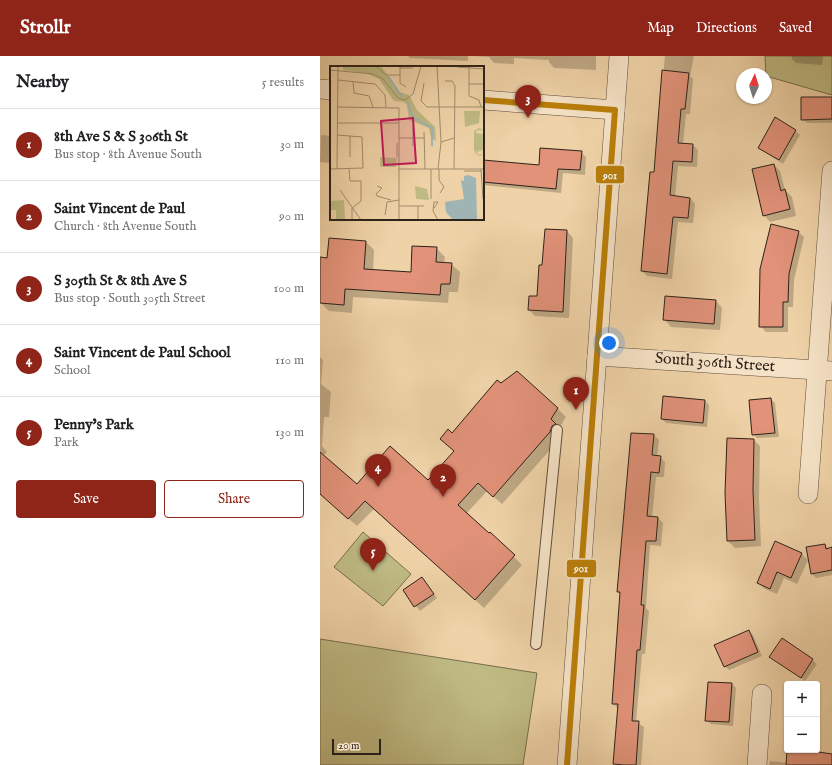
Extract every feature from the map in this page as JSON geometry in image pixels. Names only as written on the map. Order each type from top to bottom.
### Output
[{"type":"street","points":[[567,765],[620,56]]},
{"type":"street","points":[[320,89],[330,90]]},
{"type":"street","points":[[484,100],[615,110]]},
{"type":"street","points":[[808,494],[825,370],[832,171]]},
{"type":"street","name":"South 306th Street","points":[[597,356],[825,370]]},
{"type":"street","points":[[758,765],[762,694]]},
{"type":"lane","points":[[536,644],[557,430]]},
{"type":"shaded area","points":[[765,56],[832,56],[832,95],[772,78],[772,68],[766,68]]},
{"type":"shaded area","points":[[363,532],[411,574],[383,606],[334,567]]},
{"type":"shaded area","points":[[320,639],[537,673],[523,765],[320,765]]},
{"type":"building","points":[[662,70],[689,73],[685,109],[681,109],[678,143],[693,144],[692,162],[673,161],[670,195],[690,198],[688,218],[673,217],[667,274],[641,271],[650,172],[654,172]]},
{"type":"building","points":[[801,97],[832,97],[832,119],[801,120]]},
{"type":"building","points":[[775,117],[796,130],[779,160],[758,148]]},
{"type":"building","points":[[540,148],[582,151],[580,170],[558,169],[556,189],[484,182],[484,160],[539,165]]},
{"type":"building","points":[[774,164],[781,191],[785,189],[790,209],[763,216],[752,169]]},
{"type":"building","points":[[771,224],[799,231],[789,274],[788,302],[783,302],[783,327],[759,327],[760,269]]},
{"type":"building","points":[[545,229],[567,230],[563,312],[528,310],[529,296],[537,296],[539,265],[542,265]]},
{"type":"building","points":[[329,238],[366,241],[364,269],[411,272],[412,246],[437,247],[436,262],[452,263],[450,284],[441,284],[440,295],[345,289],[344,305],[320,303],[320,257],[327,258]]},
{"type":"building","points":[[665,296],[716,300],[714,324],[663,320]]},
{"type":"building","points":[[517,371],[558,408],[551,419],[556,424],[552,426],[550,432],[493,497],[478,483],[458,505],[515,555],[475,600],[365,501],[348,519],[320,494],[320,452],[357,484],[390,446],[428,480],[454,451],[440,439],[448,429],[452,433],[497,380],[501,383]]},
{"type":"building","points":[[663,396],[705,400],[703,423],[661,419]]},
{"type":"building","points":[[771,398],[775,433],[752,435],[749,400]]},
{"type":"building","points":[[631,433],[654,434],[652,455],[661,456],[659,473],[651,472],[647,516],[658,517],[656,541],[646,541],[641,605],[644,605],[640,650],[637,650],[632,721],[639,721],[636,765],[624,765],[613,764],[618,704],[612,704],[620,592],[617,592]]},
{"type":"building","points":[[727,438],[754,439],[753,490],[755,540],[727,541],[725,493]]},
{"type":"building","points":[[775,541],[802,553],[791,578],[777,572],[770,589],[757,583]]},
{"type":"building","points":[[825,544],[826,549],[832,547],[832,570],[811,574],[806,547]]},
{"type":"building","points":[[422,577],[434,594],[414,607],[403,590]]},
{"type":"building","points":[[749,630],[758,652],[724,667],[714,645]]},
{"type":"building","points":[[782,638],[813,659],[801,678],[769,657]]},
{"type":"building","points":[[708,682],[732,683],[729,722],[705,721]]},
{"type":"building","points":[[820,752],[832,754],[832,765],[786,765],[787,753]]},
{"type":"transit line","name":"901","points":[[484,100],[615,110],[567,765]]},
{"type":"place","name":"S 305th St & 8th Ave S","points":[[528,118]]},
{"type":"place","name":"8th Ave S & S 306th St","points":[[576,410]]},
{"type":"place","name":"Saint Vincent de Paul School","points":[[378,487]]},
{"type":"place","name":"Saint Vincent de Paul","points":[[443,497]]},
{"type":"place","name":"Penny's Park","points":[[373,571]]}]
